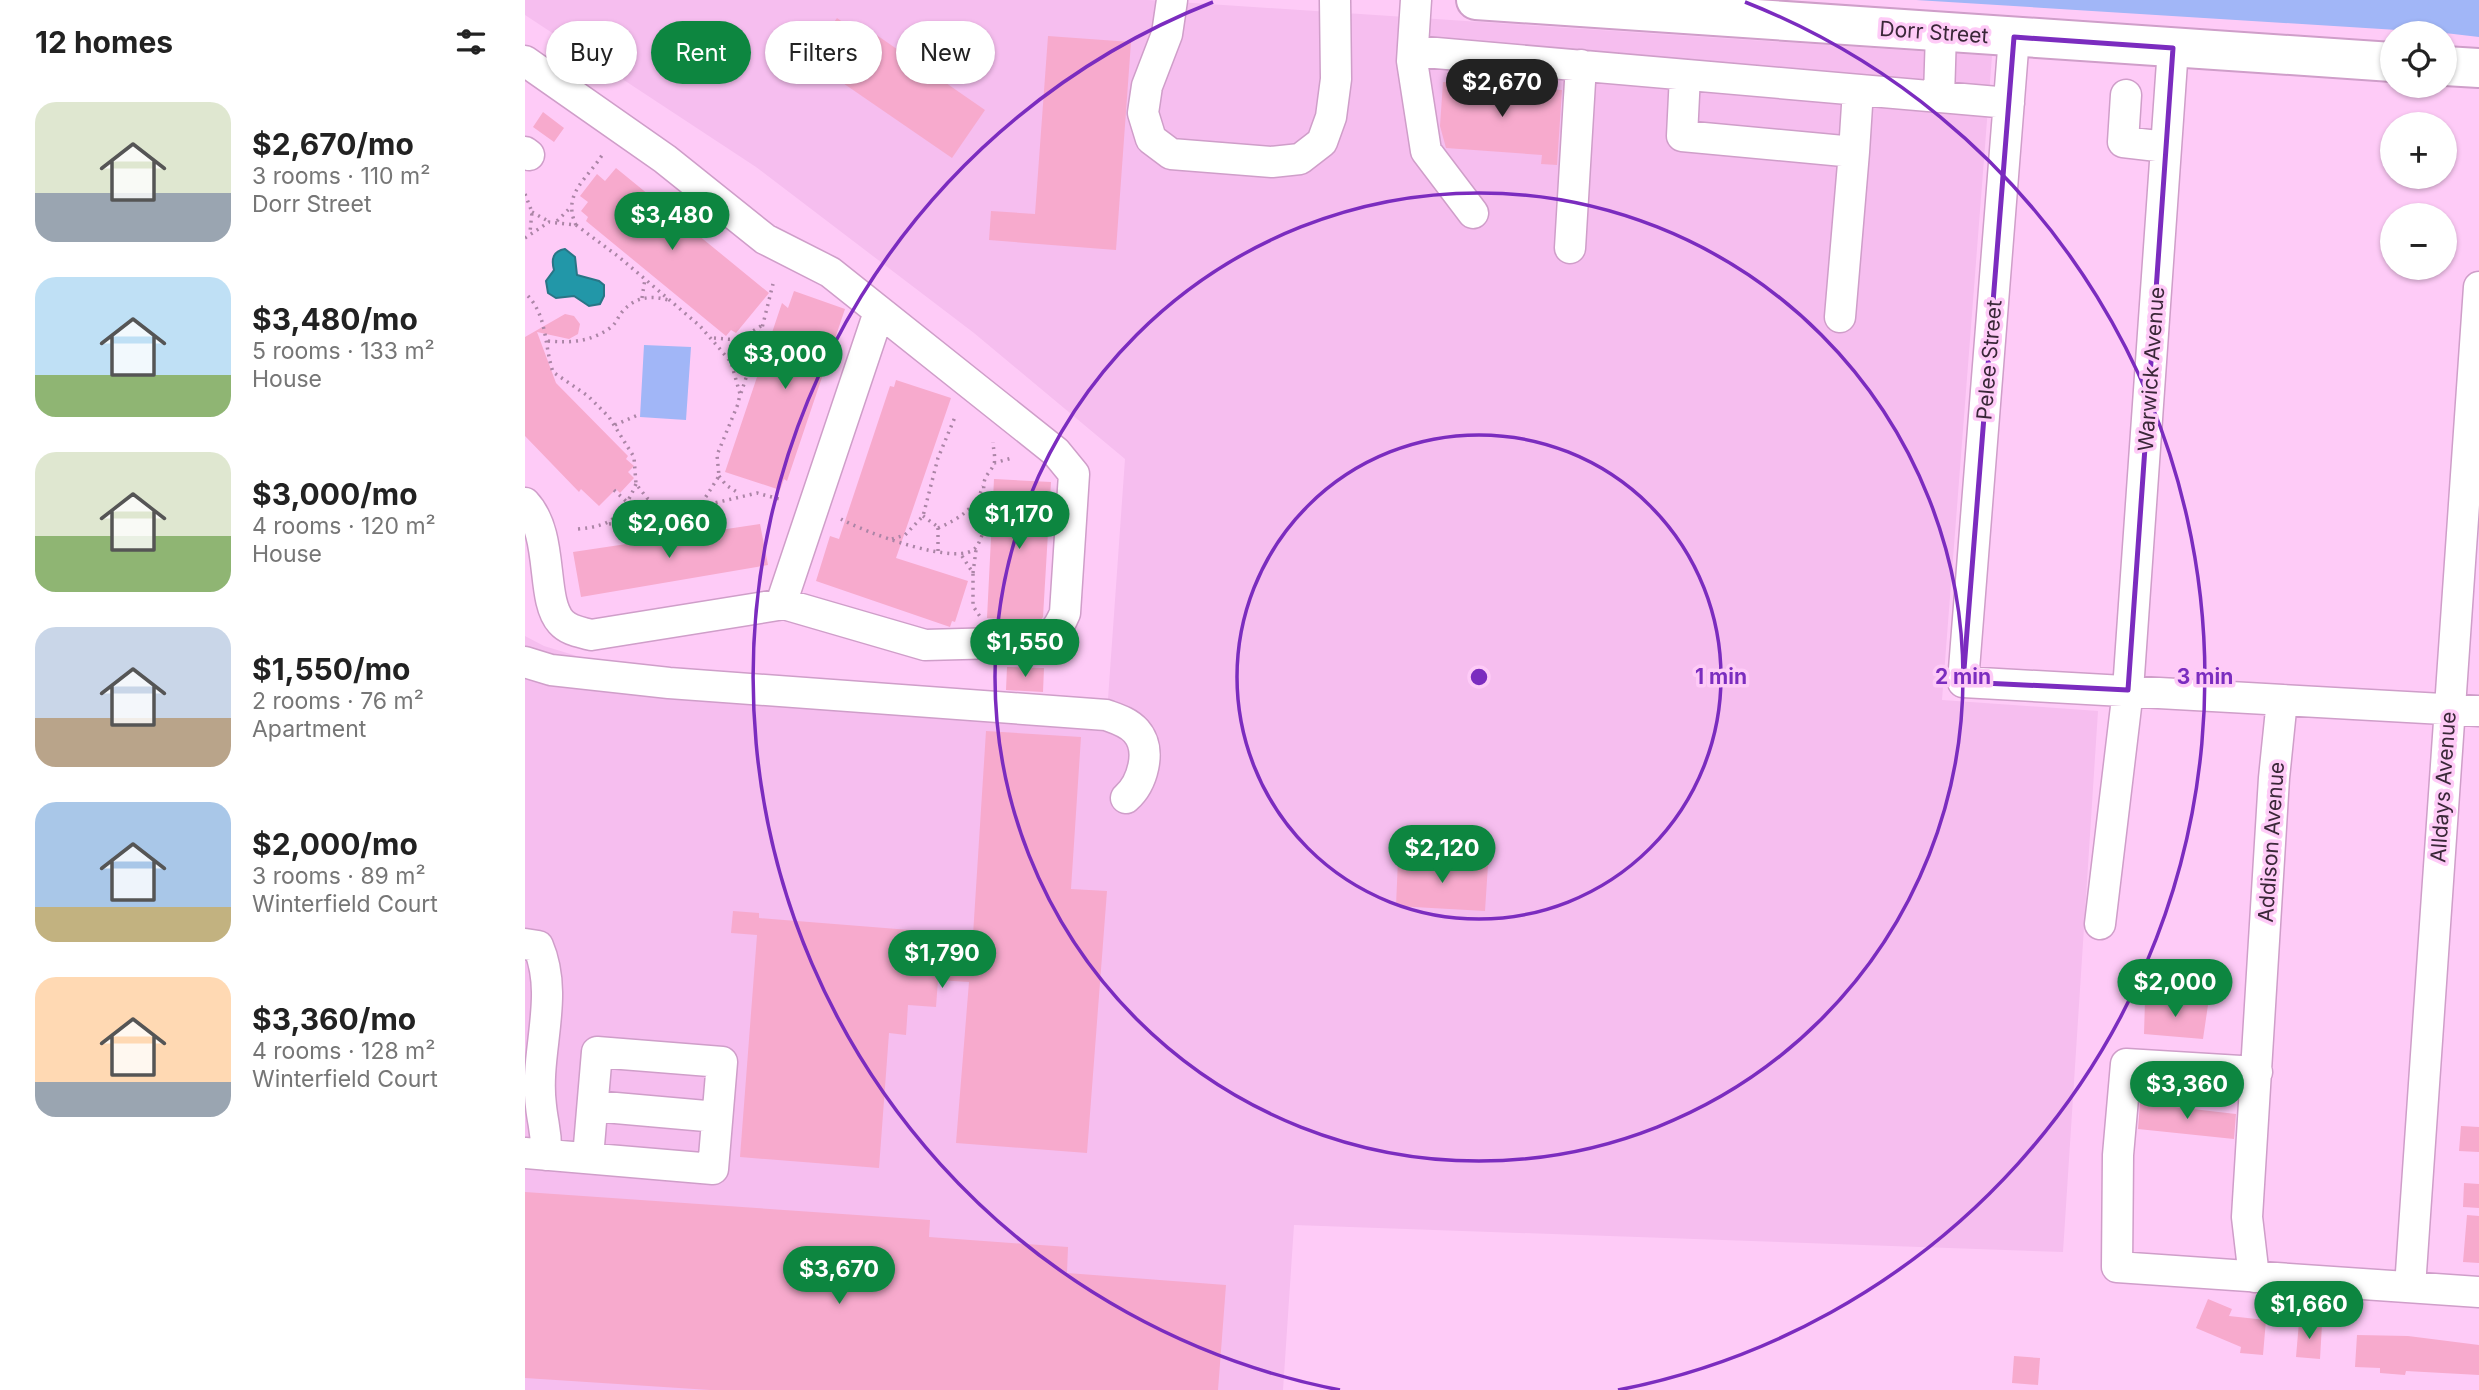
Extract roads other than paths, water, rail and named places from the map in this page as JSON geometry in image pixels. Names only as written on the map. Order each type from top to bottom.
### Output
[{"type":"main road","name":"Dorr Street","points":[[1476,0],[2380,61]]},
{"type":"main road","points":[[2457,67],[2479,68]]},
{"type":"street","points":[[1172,0],[1167,34],[1147,86],[1143,113],[1151,139],[1171,154],[1272,162],[1300,159],[1322,142],[1331,117],[1336,79],[1335,0]]},
{"type":"street","points":[[1416,0],[1413,51],[1426,151],[1473,213]]},
{"type":"street","points":[[1939,97],[1941,32]]},
{"type":"street","name":"Pelee Street","points":[[2014,37],[1963,682],[2128,690]]},
{"type":"street","name":"Warwick Avenue","points":[[2100,924],[2128,690],[2173,48]]},
{"type":"street","points":[[1413,51],[2009,103]]},
{"type":"street","points":[[525,61],[665,159],[765,239],[821,267],[1047,444],[1074,474],[1065,613],[1058,630],[1047,639],[1034,642],[925,645],[804,607],[781,604],[591,635],[574,631],[560,621],[554,606],[542,536],[534,513],[525,503]]},
{"type":"street","points":[[1570,248],[1581,65]]},
{"type":"street","points":[[1685,75],[1682,136],[1854,152]]},
{"type":"street","points":[[1840,317],[1858,90]]},
{"type":"street","points":[[2126,95],[2123,142],[2166,147]]},
{"type":"street","name":"Alldays Avenue","points":[[2410,1287],[2479,287]]},
{"type":"street","points":[[781,604],[879,312]]},
{"type":"street","points":[[525,662],[551,670],[669,683],[1106,715],[1124,722],[1138,733],[1143,751],[1143,772],[1137,789],[1126,798]]},
{"type":"street","points":[[2128,690],[2479,711]]},
{"type":"street","name":"Addison Avenue","points":[[2254,1277],[2247,1217],[2274,778],[2283,700]]},
{"type":"street","points":[[525,944],[538,946],[548,968],[541,1106],[547,1129],[535,1154],[713,1169],[722,1062],[597,1052],[588,1157]]},
{"type":"street","points":[[2257,1072],[2126,1064],[2118,1155],[2117,1267],[2479,1292]]},
{"type":"street","points":[[593,1106],[717,1117]]}]
